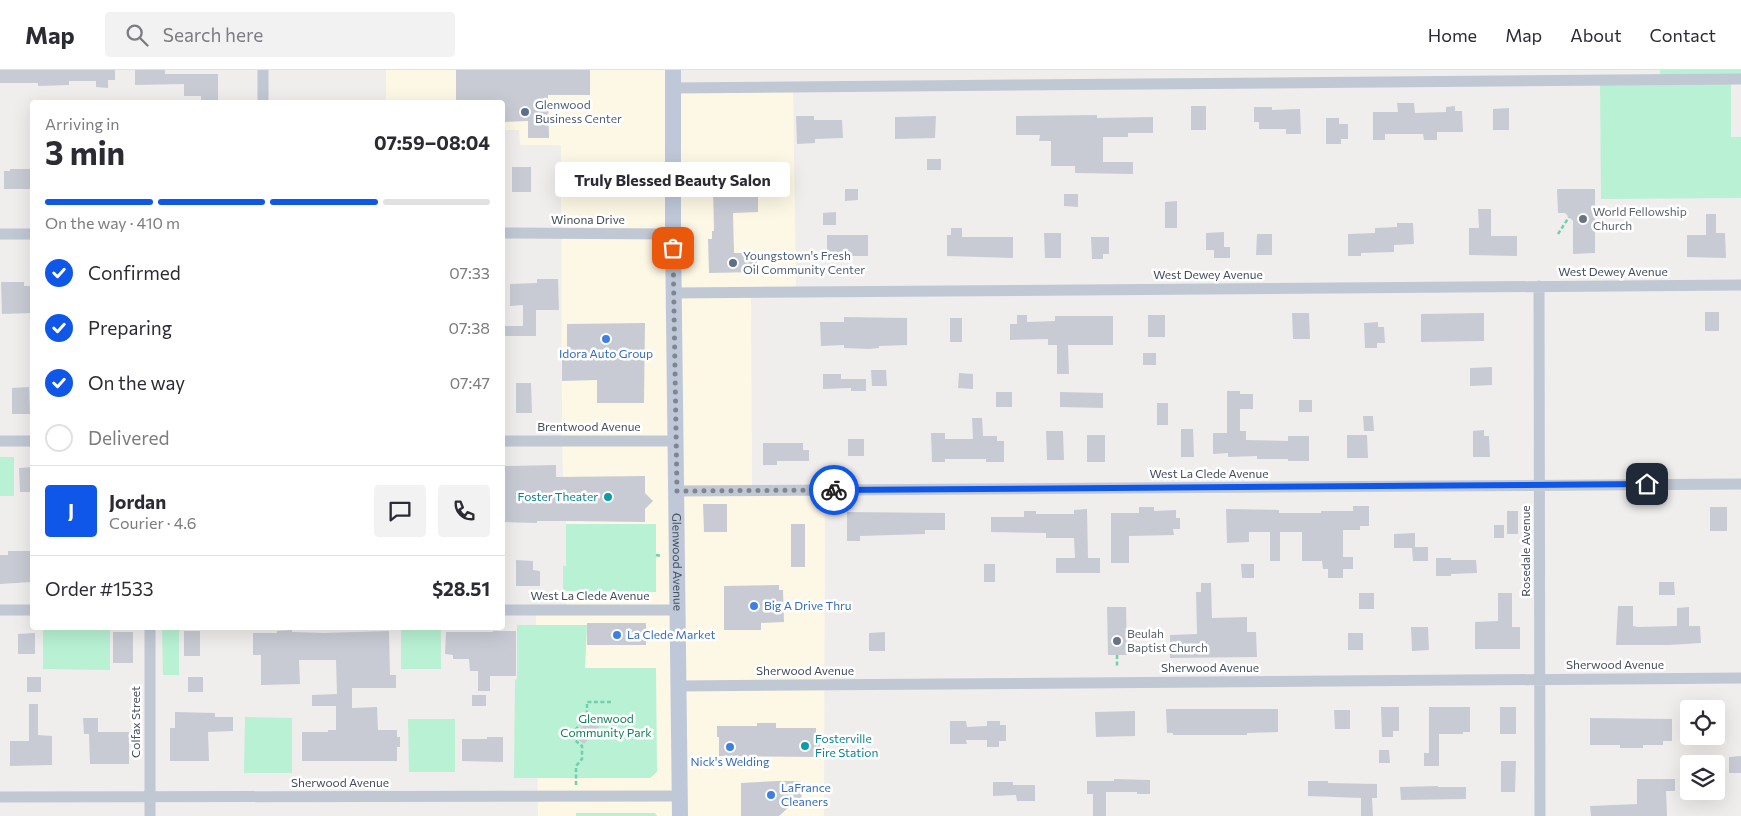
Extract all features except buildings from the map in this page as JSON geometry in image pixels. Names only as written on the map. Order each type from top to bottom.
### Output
[{"type":"main road","name":"Glenwood Avenue","points":[[673,70],[673,234],[680,816]]},
{"type":"street","points":[[263,70],[263,100]]},
{"type":"street","points":[[673,88],[1741,79]]},
{"type":"street","name":"Winona Drive","points":[[505,233],[673,234]]},
{"type":"street","points":[[0,234],[30,234]]},
{"type":"street","name":"West Dewey Avenue","points":[[674,293],[1741,285]]},
{"type":"street","name":"Rosedale Avenue","points":[[1539,286],[1540,816]]},
{"type":"street","points":[[0,441],[30,441]]},
{"type":"street","name":"Brentwood Avenue","points":[[505,441],[676,441]]},
{"type":"street","name":"West La Clede Avenue","points":[[677,491],[1741,484]]},
{"type":"street","points":[[0,610],[30,610]]},
{"type":"street","name":"West La Clede Avenue","points":[[505,610],[677,610]]},
{"type":"street","name":"Colfax Street","points":[[150,630],[150,816]]},
{"type":"street","name":"Sherwood Avenue","points":[[679,686],[1741,678]]},
{"type":"street","name":"Sherwood Avenue","points":[[0,797],[679,796]]},
{"type":"path","points":[[1558,234],[1568,217]]},
{"type":"path","points":[[656,556],[661,556]]},
{"type":"path","points":[[1117,655],[1117,666]]},
{"type":"path","points":[[576,796],[576,766],[582,759],[582,746],[570,736],[587,716],[587,702],[613,702]]},
{"type":"shaded area","points":[[386,70],[673,70],[673,87],[793,87],[796,292],[751,293],[752,490],[825,490],[824,816],[538,816],[536,610],[566,609],[566,477],[563,477],[562,441],[561,145],[520,145],[519,130],[505,130],[505,100],[386,100]]},
{"type":"green space","points":[[1660,70],[1741,70],[1741,79],[1731,80],[1731,137],[1741,137],[1741,198],[1601,199],[1600,80],[1660,80]]},
{"type":"green space","points":[[0,457],[14,457],[14,496],[0,496]]},
{"type":"green space","points":[[566,524],[656,524],[656,592],[563,591],[563,566],[566,566]]},
{"type":"green space","name":"Glenwood Community Park","points":[[517,625],[587,625],[585,668],[656,668],[657,772],[650,778],[514,778]]},
{"type":"green space","points":[[43,630],[110,630],[110,670],[43,669]]},
{"type":"green space","points":[[162,630],[179,630],[179,675],[163,675]]},
{"type":"green space","points":[[401,630],[441,630],[441,669],[401,669]]},
{"type":"green space","points":[[245,717],[292,718],[292,773],[244,773]]},
{"type":"green space","points":[[408,719],[455,719],[455,772],[409,772]]},
{"type":"green space","points":[[576,813],[655,813],[657,816],[576,816]]},
{"type":"way so far","points":[[673,248],[677,491],[834,490]]},
{"type":"place","name":"Glenwood Business Center","points":[[525,112]]},
{"type":"place","name":"World Fellowship Church","points":[[1583,219]]},
{"type":"place","name":"Truly Blessed Beauty Salon","points":[[673,248]]},
{"type":"place","name":"Youngstown's Fresh Oil Community Center","points":[[733,263]]},
{"type":"place","name":"Idora Auto Group","points":[[606,339]]},
{"type":"place","name":"Foster Theater","points":[[608,497]]},
{"type":"place","name":"Big A Drive Thru","points":[[754,606]]},
{"type":"place","name":"La Clede Market","points":[[617,635]]},
{"type":"place","name":"Beulah Baptist Church","points":[[1117,641]]},
{"type":"place","name":"Fosterville Fire Station","points":[[805,746]]},
{"type":"place","name":"Nick's Welding","points":[[730,747]]},
{"type":"place","name":"LaFrance Cleaners","points":[[771,795]]},
{"type":"route","points":[[834,490],[1647,484]]}]
